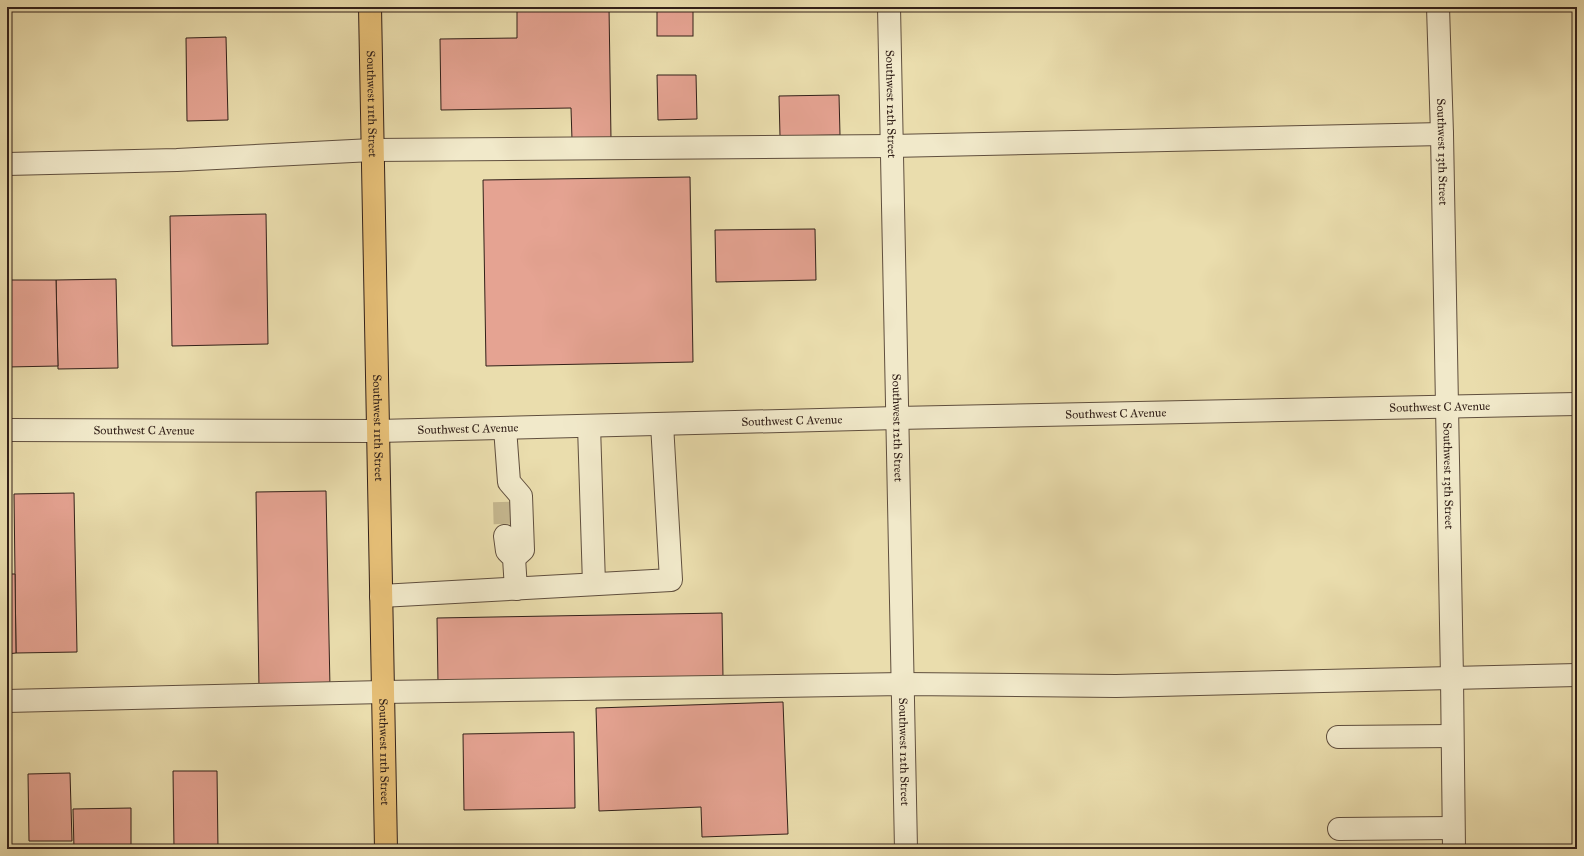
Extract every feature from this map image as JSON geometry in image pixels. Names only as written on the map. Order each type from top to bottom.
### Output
[{"type":"main road","name":"Southwest 11th Street","points":[[370,7],[386,849]]},
{"type":"street","name":"Southwest 12th Street","points":[[889,7],[906,849]]},
{"type":"street","name":"Southwest 13th Street","points":[[1438,7],[1442,134],[1452,678],[1453,838]]},
{"type":"street","points":[[7,164],[177,160],[372,150],[892,146],[1442,134]]},
{"type":"street","name":"Southwest C Avenue","points":[[7,430],[378,432],[897,418],[1577,404]]},
{"type":"street","points":[[381,596],[671,580],[662,424]]},
{"type":"street","points":[[589,426],[594,584]]},
{"type":"street","points":[[505,428],[506,492],[521,496],[523,550],[514,558]]},
{"type":"street","points":[[505,536],[507,551],[514,558],[516,589]]},
{"type":"street","points":[[7,701],[382,692],[903,684],[1116,686],[1577,675]]},
{"type":"street","points":[[1338,737],[1452,736]]},
{"type":"street","points":[[1339,829],[1453,838]]},
{"type":"building","points":[[517,7],[609,7],[611,139],[572,140],[571,108],[441,110],[440,39],[517,38]]},
{"type":"building","points":[[657,7],[693,7],[693,36],[657,36]]},
{"type":"building","points":[[226,37],[228,120],[187,121],[186,38]]},
{"type":"building","points":[[657,75],[696,75],[697,119],[658,120]]},
{"type":"building","points":[[839,95],[840,135],[780,136],[779,96]]},
{"type":"building","points":[[690,177],[693,362],[486,366],[483,180]]},
{"type":"building","points":[[266,214],[268,344],[172,346],[170,216]]},
{"type":"building","points":[[815,229],[816,280],[716,282],[715,230]]},
{"type":"building","points":[[116,279],[118,368],[58,369],[56,280]]},
{"type":"building","points":[[7,280],[56,280],[58,366],[7,367]]},
{"type":"building","points":[[326,491],[330,688],[259,689],[256,492]]},
{"type":"building","points":[[74,493],[77,652],[16,653],[14,494]]},
{"type":"building","points":[[7,574],[15,574],[16,653],[7,654]]},
{"type":"building","points":[[722,613],[723,678],[438,683],[437,618]]},
{"type":"building","points":[[783,702],[788,834],[702,837],[701,807],[599,811],[596,708]]},
{"type":"building","points":[[574,732],[575,808],[464,810],[463,734]]},
{"type":"building","points":[[173,771],[217,771],[218,849],[174,849]]},
{"type":"building","points":[[70,773],[72,841],[29,841],[28,774]]},
{"type":"building","points":[[131,808],[131,849],[74,849],[73,809]]},
{"type":"tunnel","points":[[504,502],[505,536]]}]
